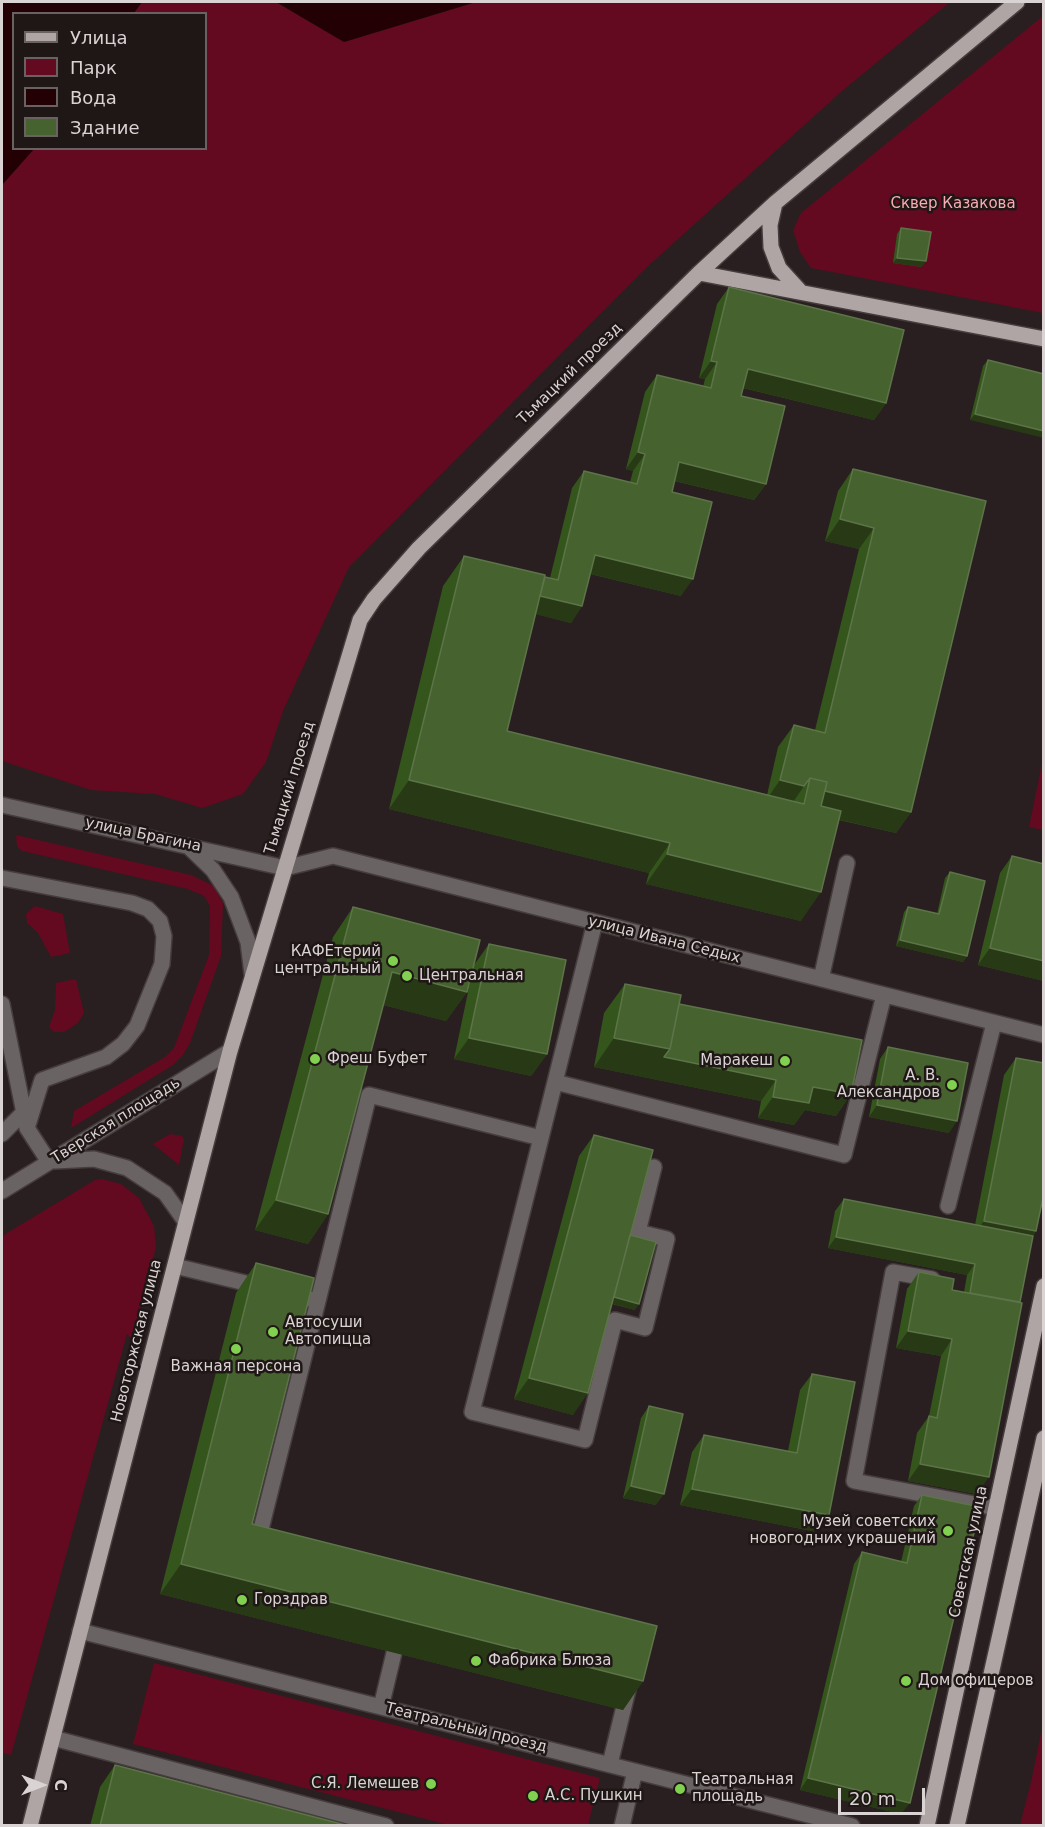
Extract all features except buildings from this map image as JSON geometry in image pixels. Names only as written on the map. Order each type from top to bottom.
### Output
[{"type":"main road","name":"Тьмацкий проезд","points":[[285,868],[355,634],[371,604],[418,548],[699,273],[775,203],[1017,2]]},
{"type":"main road","points":[[775,203],[770,225],[771,247],[779,268],[802,292]]},
{"type":"main road","points":[[699,273],[1044,339]]},
{"type":"main road","name":"Новоторжская улица","points":[[30,1826],[230,1051],[285,868]]},
{"type":"main road","name":"Советская улица","points":[[927,1826],[1044,1286]]},
{"type":"main road","points":[[957,1826],[1044,1438]]},
{"type":"street","name":"улица Брагина","points":[[2,805],[186,844],[285,868]]},
{"type":"street","points":[[186,844],[213,870],[231,897],[248,942],[252,974]]},
{"type":"street","name":"улица Ивана Седых","points":[[285,868],[333,856],[1044,1035]]},
{"type":"street","points":[[821,979],[847,863]]},
{"type":"street","points":[[2,878],[132,903],[148,909],[159,921],[164,936],[162,964],[137,1026],[123,1044],[106,1057],[42,1080],[27,1128]]},
{"type":"street","points":[[595,922],[472,1412],[585,1440],[615,1320],[645,1328],[668,1239],[638,1232],[654,1167]]},
{"type":"street","points":[[555,1082],[844,1155],[884,995]]},
{"type":"street","points":[[2,1004],[27,1128],[49,1162],[83,1158],[105,1161],[127,1168],[165,1193],[185,1221]]},
{"type":"street","points":[[948,1206],[994,1023]]},
{"type":"street","name":"Тверская площадь","points":[[2,1191],[230,1051]]},
{"type":"street","points":[[281,1542],[259,1537],[369,1095],[541,1138]]},
{"type":"street","points":[[2,1134],[24,1112]]},
{"type":"street","points":[[175,1266],[318,1301]]},
{"type":"street","points":[[932,1279],[893,1272],[854,1481],[996,1508]]},
{"type":"street","name":"Театральный проезд","points":[[80,1631],[852,1826]]},
{"type":"street","points":[[381,1707],[394,1653]]},
{"type":"street","points":[[610,1764],[631,1679]]},
{"type":"street","points":[[53,1738],[386,1826]]},
{"type":"street","points":[[622,1826],[635,1771]]},
{"type":"green space","points":[[142,2],[276,2],[344,42],[476,2],[950,2],[842,91],[647,267],[349,567],[283,711],[266,762],[243,794],[202,808],[155,794],[91,790],[2,761],[2,185],[33,150],[207,150],[207,12],[135,12]]},
{"type":"green space","name":"Сквер Казакова","points":[[1043,16],[1043,313],[811,268],[800,252],[793,230],[801,213]]},
{"type":"green space","points":[[1043,758],[1043,830],[1029,827]]},
{"type":"green space","points":[[16,835],[191,875],[214,886],[223,903],[221,956],[190,1043],[183,1055],[173,1065],[71,1128],[74,1111],[165,1057],[174,1048],[209,955],[210,906],[204,896],[188,889],[22,851],[17,846]]},
{"type":"green space","points":[[35,906],[63,914],[70,953],[51,957],[38,933],[27,923],[26,914]]},
{"type":"green space","points":[[76,979],[84,1013],[78,1023],[64,1032],[54,1032],[49,1027],[55,1010],[56,983]]},
{"type":"green space","points":[[170,1134],[182,1136],[184,1139],[179,1165],[153,1144]]},
{"type":"green space","points":[[102,1179],[121,1184],[139,1198],[154,1226],[156,1247],[132,1340],[127,1334],[11,1755],[3,1753],[2,1757],[2,1236],[95,1180]]},
{"type":"green space","points":[[154,1663],[600,1778],[588,1825],[449,1825],[133,1744]]},
{"type":"green space","points":[[1043,1723],[1043,1825],[1020,1825],[1031,1782]]},
{"type":"water","points":[[2,2],[142,2],[135,12],[12,12],[12,150],[33,150],[2,185]]},
{"type":"water","points":[[276,2],[476,2],[344,42]]},
{"type":"place","name":"КАФЕтерий центральный","points":[[393,961]]},
{"type":"place","name":"Центральная","points":[[407,976]]},
{"type":"place","name":"Фреш Буфет","points":[[315,1059]]},
{"type":"place","name":"Маракеш","points":[[785,1061]]},
{"type":"place","name":"А. В. Александров","points":[[952,1085]]},
{"type":"place","name":"Автосуши Автопицца","points":[[273,1332]]},
{"type":"place","name":"Важная персона","points":[[236,1349]]},
{"type":"place","name":"Музей советских новогодних украшений","points":[[948,1531]]},
{"type":"place","name":"Горздрав","points":[[242,1600]]},
{"type":"place","name":"Фабрика Блюза","points":[[476,1661]]},
{"type":"place","name":"Дом офицеров","points":[[906,1681]]},
{"type":"place","name":"С.Я. Лемешев","points":[[431,1784]]},
{"type":"place","name":"Театральная площадь","points":[[680,1789]]},
{"type":"place","name":"А.С. Пушкин","points":[[533,1796]]}]
